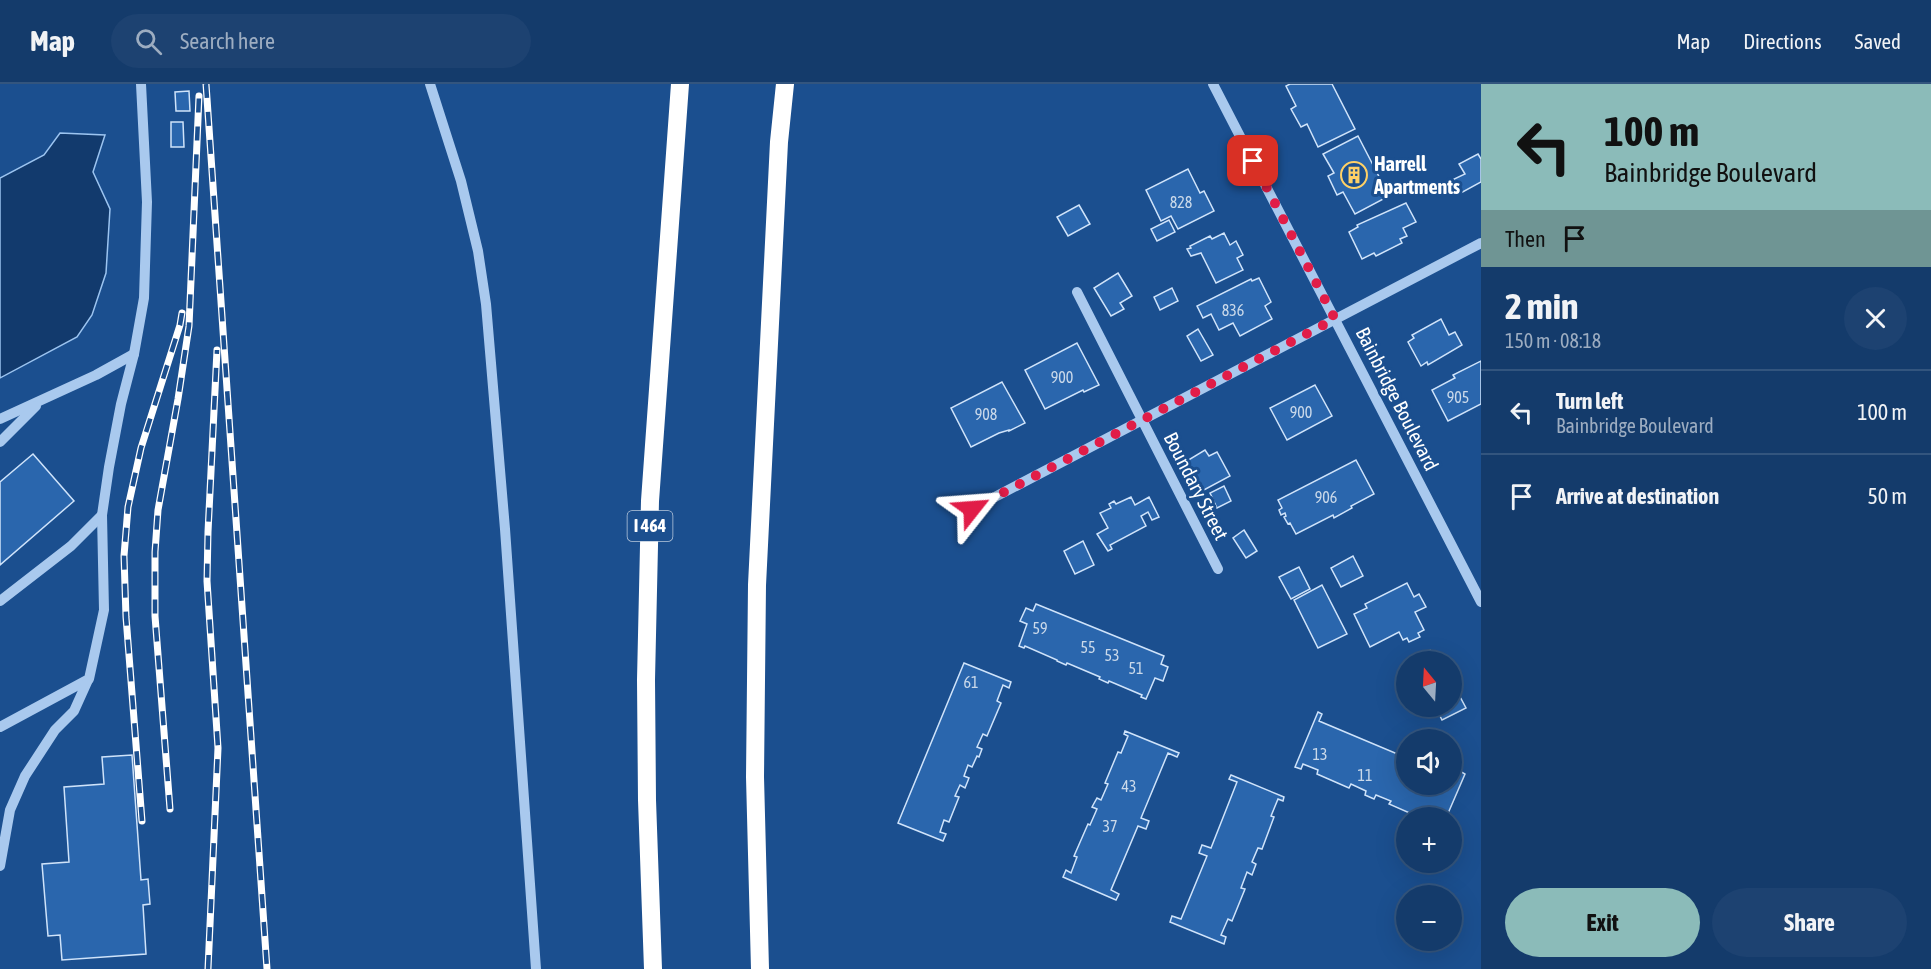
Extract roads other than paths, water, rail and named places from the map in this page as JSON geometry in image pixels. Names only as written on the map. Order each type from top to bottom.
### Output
[{"type":"highway","name":"I 464","points":[[653,969],[646,691],[650,501],[680,84]]},
{"type":"highway","points":[[760,969],[755,777],[757,585],[779,142],[785,84]]},
{"type":"street","points":[[0,866],[10,810],[25,776],[55,730],[74,711],[88,680],[104,610],[102,515],[117,425],[134,354],[144,298],[147,214],[141,84]]},
{"type":"street","points":[[430,84],[461,181],[478,252],[486,304],[506,529],[536,969]]},
{"type":"street","name":"Bainbridge Boulevard","points":[[1213,84],[1481,602]]},
{"type":"street","points":[[972,509],[1481,243]]},
{"type":"street","name":"Boundary Street","points":[[1077,292],[1218,569]]},
{"type":"street","points":[[0,419],[96,375],[134,354]]},
{"type":"street","points":[[0,442],[43,399]]},
{"type":"street","points":[[0,601],[71,546],[102,515]]},
{"type":"street","points":[[0,726],[88,680]]},
{"type":"water","points":[[60,133],[105,135],[93,172],[110,209],[106,273],[92,315],[77,337],[0,378],[0,178],[44,155]]},
{"type":"railway","points":[[206,84],[267,969]]},
{"type":"railway","points":[[170,809],[155,616],[155,552],[158,510],[189,326],[199,96]]},
{"type":"railway","points":[[142,821],[126,617],[124,556],[128,507],[141,448],[182,313]]},
{"type":"railway","points":[[208,969],[218,748],[207,581],[217,350]]},
{"type":"place","name":"Harrell Apartments","points":[[1354,175]]}]
